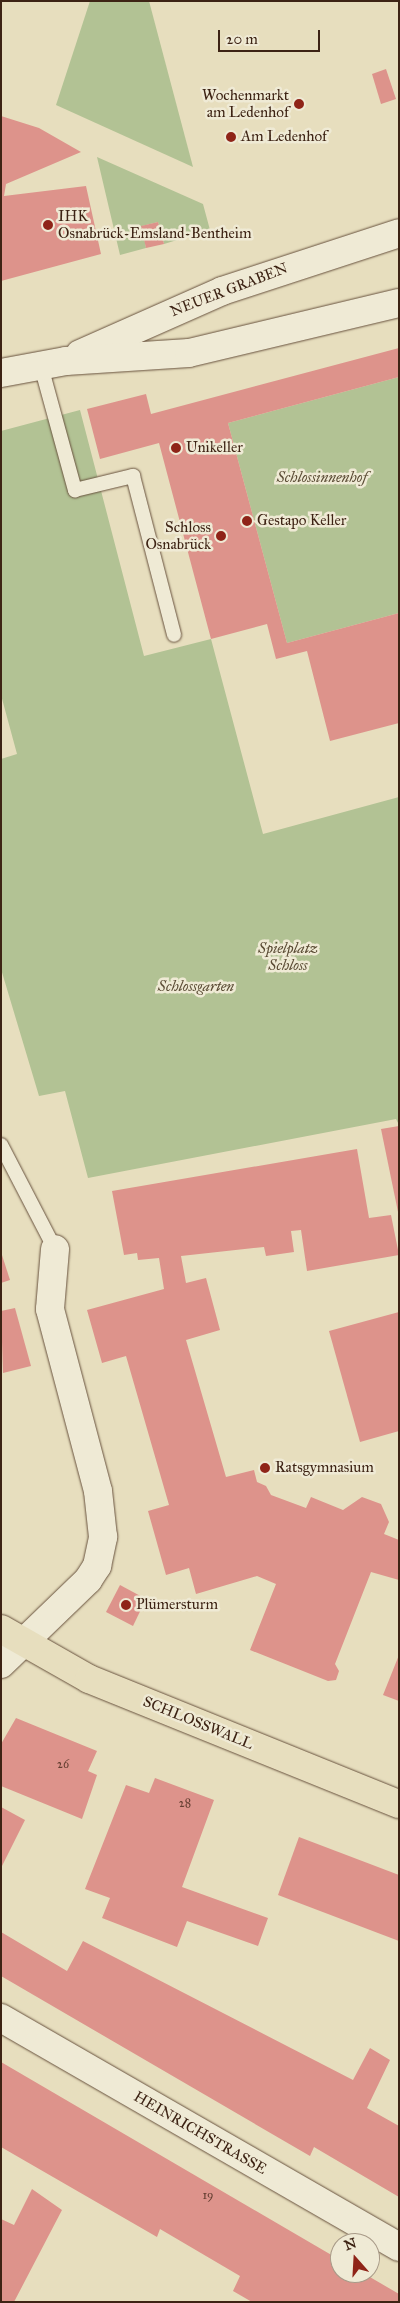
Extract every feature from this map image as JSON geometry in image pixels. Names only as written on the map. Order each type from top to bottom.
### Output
[{"type":"main road","name":"SCHLOSSWALL","points":[[7,1632],[89,1679],[399,1804]]},
{"type":"street","name":"NEUER GRABEN","points":[[53,364],[222,291],[399,233]]},
{"type":"street","name":"NEUER GRABEN","points":[[1,373],[53,364],[189,352],[399,303]]},
{"type":"street","points":[[1,1664],[7,1632],[88,1580],[97,1566],[103,1537],[98,1491],[50,1309],[55,1249]]},
{"type":"street","name":"HEINRICHSTRASSE","points":[[1,2018],[399,2247]]},
{"type":"lane","points":[[53,364],[75,490],[133,476],[174,635]]},
{"type":"lane","points":[[1,1145],[55,1249]]},
{"type":"green space","points":[[90,1],[149,1],[193,167],[56,105]]},
{"type":"green space","points":[[97,157],[203,204],[210,230],[164,244],[158,222],[142,226],[146,248],[120,255]]},
{"type":"green space","name":"Schlossinnenhof","points":[[399,377],[399,613],[287,643],[228,423]]},
{"type":"green space","name":"Schlossgarten","points":[[80,410],[144,656],[211,639],[263,834],[399,797],[399,1125],[396,1119],[88,1178],[65,1091],[39,1096],[1,969],[1,759],[17,754],[1,695],[1,431]]},
{"type":"building","points":[[386,69],[396,99],[381,104],[372,74]]},
{"type":"building","name":"IHK Osnabrück-Emsland-Bentheim","points":[[1,116],[39,128],[81,152],[6,184],[4,196],[86,186],[101,254],[1,281]]},
{"type":"building","points":[[158,222],[164,244],[146,248],[141,226]]},
{"type":"building","name":"Schloss Osnabrück","points":[[399,348],[399,377],[228,423],[287,643],[399,613],[399,723],[330,741],[307,651],[276,659],[267,624],[211,639],[159,443],[100,459],[87,409],[146,394],[151,414]]},
{"type":"building","points":[[399,1126],[399,1211],[398,1212],[381,1129]]},
{"type":"building","name":"Ratsgymnasium","points":[[357,1149],[369,1218],[391,1215],[399,1255],[307,1271],[301,1230],[291,1231],[294,1252],[266,1256],[264,1247],[181,1256],[186,1283],[206,1278],[220,1330],[186,1340],[226,1477],[254,1470],[257,1482],[266,1486],[271,1495],[306,1508],[311,1497],[343,1510],[362,1497],[381,1504],[389,1522],[384,1534],[399,1540],[399,1580],[371,1572],[335,1664],[339,1671],[336,1680],[328,1681],[250,1650],[276,1584],[257,1576],[196,1594],[189,1568],[166,1575],[148,1511],[169,1505],[126,1356],[102,1363],[87,1310],[164,1289],[159,1258],[138,1260],[137,1253],[124,1255],[112,1191]]},
{"type":"building","points":[[1,1252],[10,1280],[1,1283]]},
{"type":"building","points":[[15,1308],[31,1366],[3,1373],[1,1311]]},
{"type":"building","points":[[399,1312],[399,1431],[360,1442],[329,1331]]},
{"type":"building","name":"Plümersturm","points":[[120,1585],[146,1599],[133,1626],[106,1612]]},
{"type":"building","points":[[399,1655],[399,1701],[383,1695]]},
{"type":"building","points":[[16,1718],[97,1751],[88,1771],[97,1775],[82,1819],[1,1786],[1,1744]]},
{"type":"building","points":[[155,1778],[214,1800],[182,1887],[268,1918],[258,1946],[187,1921],[177,1947],[102,1918],[110,1898],[85,1889],[126,1785],[149,1793]]},
{"type":"building","points":[[1,1807],[25,1820],[1,1868]]},
{"type":"building","points":[[299,1837],[399,1875],[399,1941],[278,1895]]},
{"type":"building","points":[[1,1932],[67,1971],[83,1941],[353,2080],[370,2048],[390,2060],[367,2108],[399,2126],[399,2197],[314,2147],[310,2156],[1,1976]]},
{"type":"building","points":[[1,2062],[330,2254],[330,2283],[380,2283],[399,2294],[399,2302],[252,2302],[233,2291],[240,2276],[160,2229],[157,2237],[1,2147]]},
{"type":"building","points":[[32,2189],[62,2210],[14,2302],[1,2302],[1,2219],[14,2225]]},
{"type":"place","name":"Wochenmarkt am Ledenhof","points":[[299,104]]},
{"type":"place","name":"Am Ledenhof","points":[[231,137]]},
{"type":"place","name":"IHK Osnabrück-Emsland-Bentheim","points":[[48,225]]},
{"type":"place","name":"Unikeller","points":[[176,448]]},
{"type":"place","name":"Gestapo Keller","points":[[247,521]]},
{"type":"place","name":"Schloss Osnabrück","points":[[221,536]]},
{"type":"place","name":"Ratsgymnasium","points":[[265,1468]]},
{"type":"place","name":"Plümersturm","points":[[126,1605]]},
{"type":"park label","name":"Spielplatz Schloss","points":[[288,956]]}]
